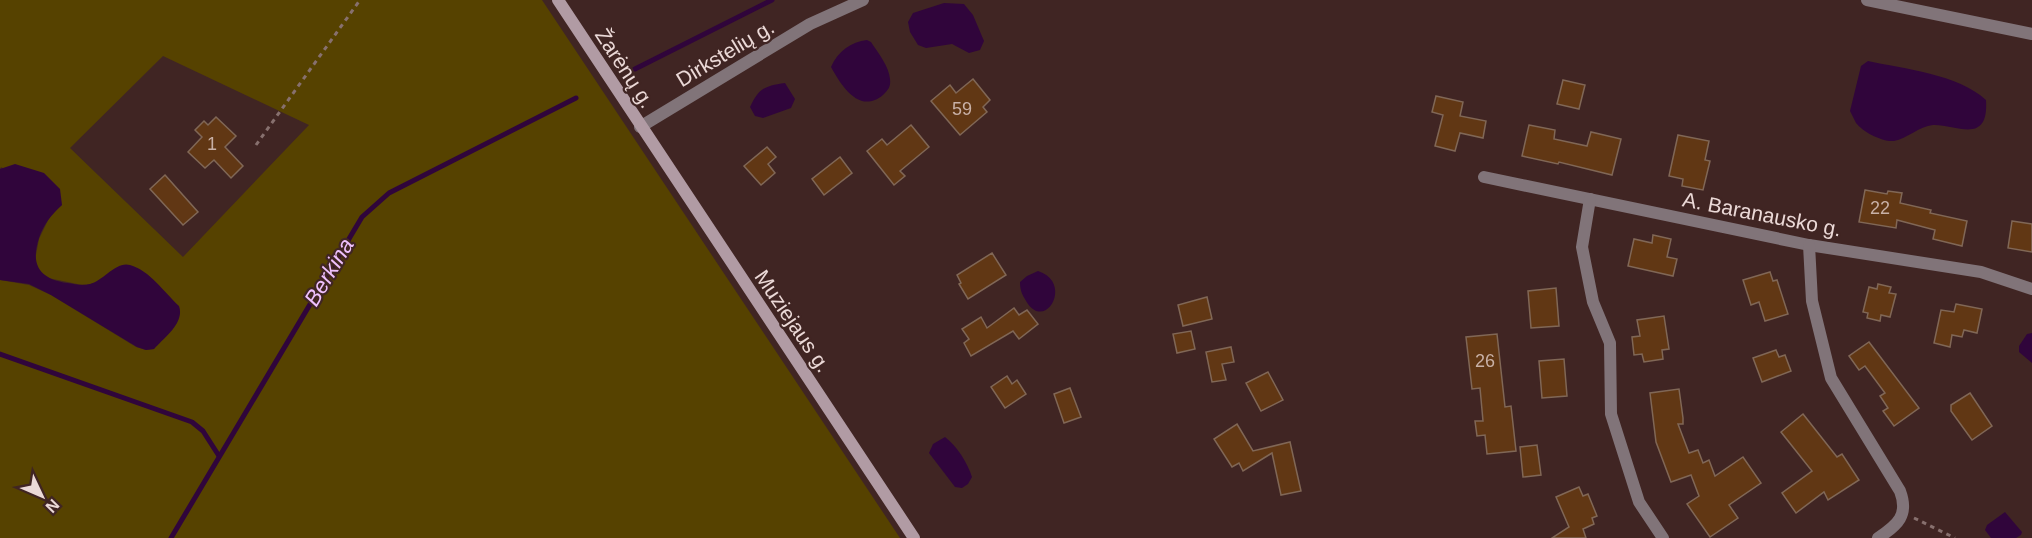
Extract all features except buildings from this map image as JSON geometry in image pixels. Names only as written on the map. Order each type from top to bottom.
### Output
[{"type":"main road","name":"Žarėnų g.","points":[[558,0],[640,126]]},
{"type":"main road","name":"Muziejaus g.","points":[[640,126],[914,538]]},
{"type":"street","name":"Dirkstelių g.","points":[[640,126],[810,24],[863,0]]},
{"type":"street","points":[[1868,0],[2032,34]]},
{"type":"street","name":"A. Baranausko g.","points":[[1484,177],[1809,244],[1981,272],[2032,289]]},
{"type":"street","points":[[1590,199],[1582,247],[1593,302],[1610,343],[1611,414],[1639,502],[1663,538]]},
{"type":"street","points":[[1809,244],[1812,301],[1831,378],[1900,491],[1904,502],[1904,513],[1896,524],[1878,538]]},
{"type":"path","points":[[256,146],[360,0]]},
{"type":"path","points":[[1904,513],[1955,538]]},
{"type":"shaded area","points":[[0,0],[542,0],[900,538],[0,538],[0,280],[29,285],[51,295],[136,347],[146,350],[154,349],[177,323],[178,306],[148,275],[137,268],[82,285],[48,278],[40,272],[35,260],[39,239],[51,214],[62,205],[1,167],[0,169]],"holes":[[[163,56],[309,125],[183,257],[70,148]]]},
{"type":"shaded area","points":[[944,3],[964,4],[973,15],[984,41],[980,50],[969,53],[952,44],[926,48],[918,45],[910,32],[908,22],[913,13]]},
{"type":"shaded area","points":[[867,40],[871,42],[885,64],[890,82],[889,88],[883,95],[866,102],[859,100],[846,89],[831,67],[837,56],[846,48]]},
{"type":"shaded area","points":[[1868,61],[1946,78],[1974,91],[1986,100],[1986,114],[1982,123],[1977,128],[1969,129],[1928,126],[1894,141],[1873,136],[1856,123],[1850,111],[1861,66]]},
{"type":"shaded area","points":[[785,83],[795,99],[791,108],[763,118],[755,116],[750,107],[756,96],[763,89]]},
{"type":"shaded area","points":[[15,164],[44,173],[60,189],[62,205],[45,224],[37,248],[37,263],[44,274],[58,281],[87,285],[115,268],[130,265],[150,277],[179,306],[179,318],[176,324],[154,349],[146,350],[137,347],[29,284],[0,280],[0,169]]},
{"type":"shaded area","points":[[1038,271],[1054,284],[1055,293],[1049,308],[1042,311],[1035,310],[1028,304],[1020,285],[1020,282],[1027,276]]},
{"type":"shaded area","points":[[2032,333],[2032,363],[2019,352],[2019,346],[2027,334]]},
{"type":"shaded area","points":[[945,437],[961,455],[972,477],[962,488],[955,487],[929,453],[933,444]]},
{"type":"shaded area","points":[[2005,512],[2022,532],[2021,535],[2016,538],[1991,538],[1985,530],[1987,525]]},
{"type":"waterway","name":"Berkina","points":[[635,69],[772,0]]},
{"type":"waterway","name":"Berkina","points":[[171,538],[362,217],[389,193],[576,98]]},
{"type":"waterway","points":[[0,354],[192,422],[203,431],[219,456]]}]
